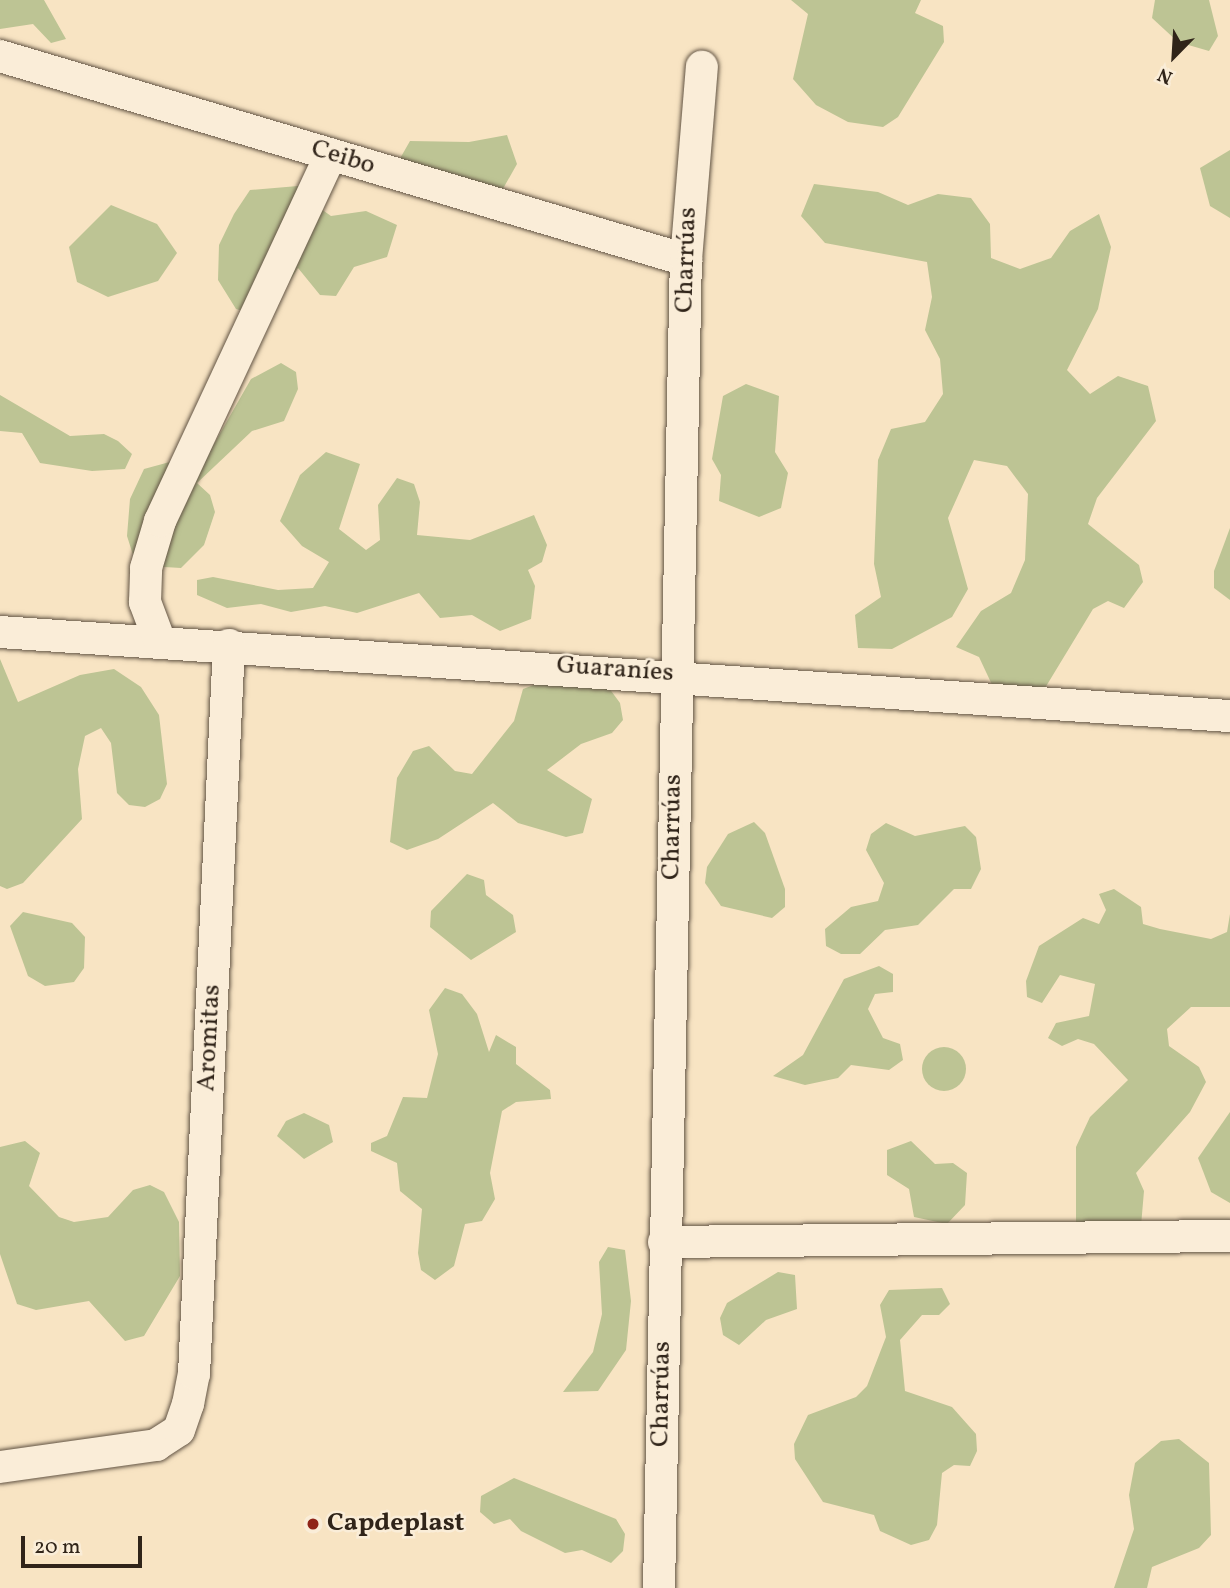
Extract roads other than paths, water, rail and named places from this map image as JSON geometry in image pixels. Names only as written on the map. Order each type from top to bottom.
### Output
[{"type":"street","name":"Ceibo","points":[[0,56],[686,260]]},
{"type":"street","name":"Charrúas","points":[[659,1588],[686,260],[702,67]]},
{"type":"street","points":[[160,642],[145,602],[146,568],[160,521],[331,155]]},
{"type":"street","name":"Guaraníes","points":[[0,632],[676,674],[1230,716]]},
{"type":"street","name":"Aromitas","points":[[0,1467],[156,1445],[178,1430],[194,1374],[229,645]]},
{"type":"street","points":[[664,1242],[1230,1236]]},
{"type":"place","name":"Capdeplast","points":[[313,1524]]}]
